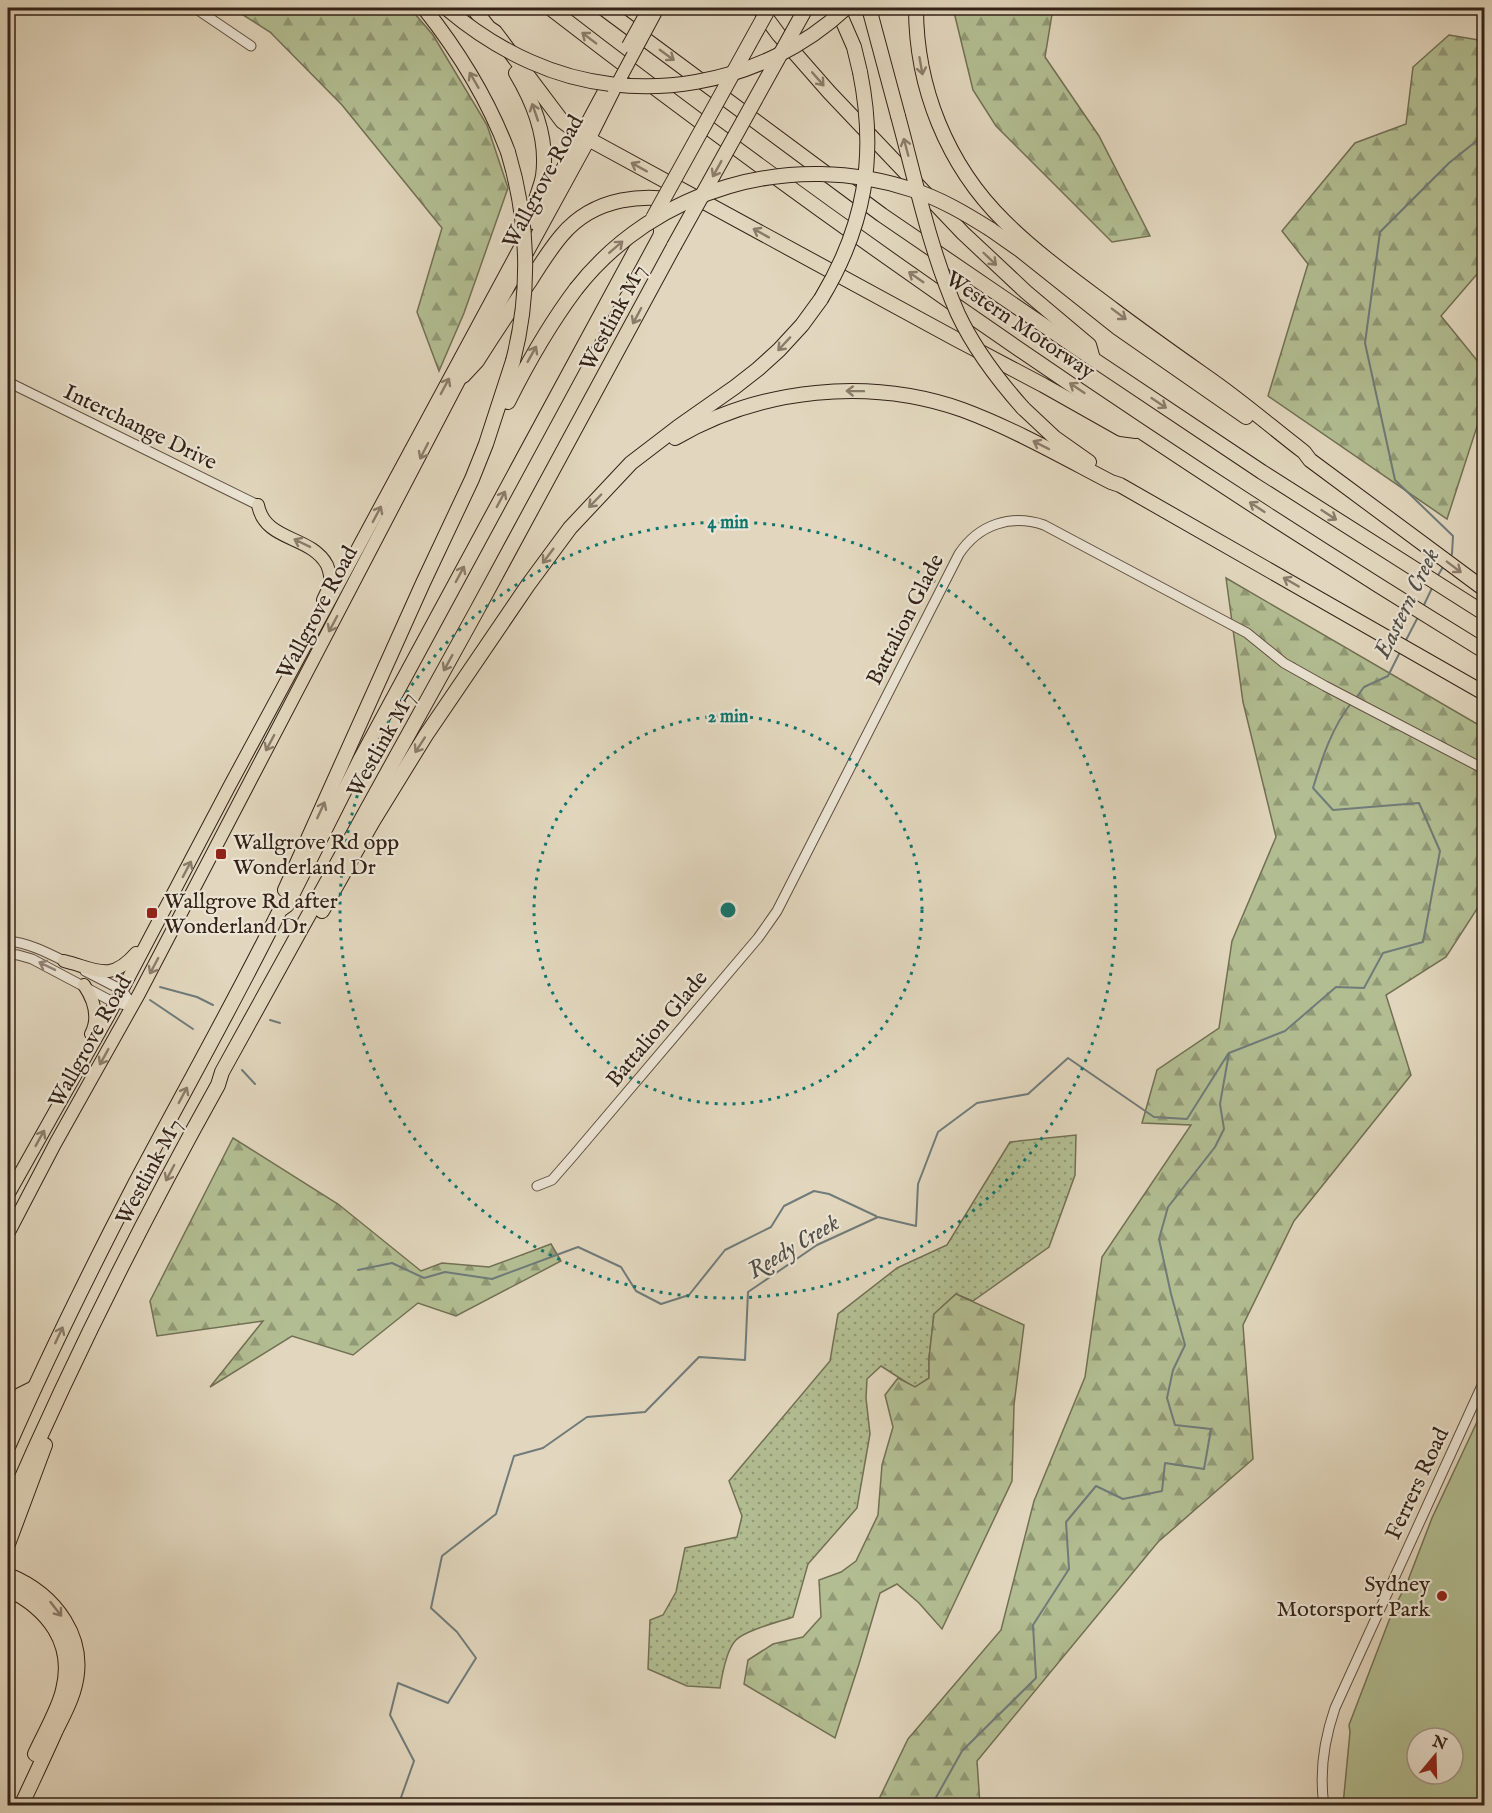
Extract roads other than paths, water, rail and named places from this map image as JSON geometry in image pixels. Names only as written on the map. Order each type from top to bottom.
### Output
[{"type":"highway","points":[[424,8],[480,89],[508,152],[520,195],[526,250],[525,301],[513,361],[486,444]]},
{"type":"highway","points":[[446,8],[503,49],[547,69],[591,81],[619,85],[655,86],[713,79],[762,63],[803,41],[846,8]]},
{"type":"highway","points":[[472,8],[495,32],[562,121],[585,137],[944,333],[1063,395],[1121,429],[1143,432]]},
{"type":"highway","name":"Western Motorway","points":[[550,8],[765,169],[993,332],[1394,596],[1485,651]]},
{"type":"highway","name":"Western Motorway","points":[[603,8],[882,215],[1262,472],[1485,613]]},
{"type":"highway","points":[[751,8],[779,35]]},
{"type":"highway","points":[[759,8],[779,35],[829,92],[963,233],[1026,292],[1089,345],[1093,359]]},
{"type":"highway","name":"Westlink M7","points":[[10,1442],[34,1388],[131,1193],[280,910],[287,905],[361,758],[769,8]]},
{"type":"highway","name":"Westlink M7","points":[[24,1484],[39,1449],[47,1421],[162,1188],[218,1085],[222,1071],[806,8]]},
{"type":"highway","points":[[218,1085],[229,1075],[408,763],[499,627],[570,528],[631,463],[759,369],[779,350],[802,325],[837,272],[851,240],[866,182],[867,127],[860,72],[854,47],[837,8]]},
{"type":"highway","points":[[869,8],[933,246],[958,314],[990,366],[1023,408],[1055,438],[1114,478],[1120,485]]},
{"type":"highway","points":[[916,8],[918,49],[933,111],[963,170],[1010,228],[1135,326],[1237,399],[1311,460],[1485,590]]},
{"type":"highway","points":[[489,28],[490,34],[527,92],[540,129],[543,173],[532,209],[534,221]]},
{"type":"highway","points":[[280,910],[279,902],[486,444],[536,348],[576,289],[601,260],[619,244],[675,206],[735,183],[779,175],[818,173],[887,182],[931,196],[990,229],[1135,340],[1311,460]]},
{"type":"highway","points":[[463,376],[477,361],[555,243],[579,219],[605,205],[642,197],[709,205]]},
{"type":"highway","points":[[621,475],[686,432],[736,410],[774,399],[805,394],[861,391],[925,399],[963,410],[1006,428],[1120,485],[1485,693]]},
{"type":"highway","points":[[8,1421],[20,1395],[34,1388]]},
{"type":"highway","points":[[8,1509],[24,1484]]},
{"type":"highway","points":[[8,1544],[24,1484]]},
{"type":"highway","points":[[8,1580],[52,1623],[61,1642],[66,1668],[63,1691],[12,1806]]},
{"type":"highway","points":[[8,1580],[30,1586],[57,1608],[72,1638],[77,1666],[73,1692],[21,1806]]},
{"type":"main road","name":"Wallgrove Road","points":[[8,1234],[132,1006],[463,376],[649,8]]},
{"type":"main road","name":"Wallgrove Road","points":[[610,89],[658,8]]},
{"type":"main road","name":"Wallgrove Road","points":[[8,1195],[122,990],[534,221],[585,137]]},
{"type":"main road","points":[[258,506],[266,524],[318,552],[329,569],[330,582],[295,665]]},
{"type":"main road","points":[[279,694],[292,702]]},
{"type":"main road","points":[[64,961],[96,971],[112,972],[128,963],[149,939]]},
{"type":"main road","points":[[65,1093],[96,1020],[92,1000],[84,985]]},
{"type":"street","points":[[195,8],[251,46]]},
{"type":"street","name":"Interchange Drive","points":[[8,382],[258,506]]},
{"type":"street","name":"Battalion Glade","points":[[537,1186],[552,1180],[566,1164],[758,938],[777,911],[959,554],[982,530],[997,523],[1013,520],[1044,525],[1247,633],[1284,663],[1325,686],[1485,769]]},
{"type":"street","points":[[8,941],[35,948],[122,990],[132,1006]]},
{"type":"street","points":[[8,954],[33,959],[115,1002],[132,1006]]},
{"type":"street","name":"Ferrers Road","points":[[1324,1806],[1321,1784],[1323,1753],[1335,1708],[1485,1381]]},
{"type":"waterway","name":"Eastern Creek","points":[[1450,557],[1453,536],[1395,480],[1365,343],[1380,232],[1449,163],[1484,135]]},
{"type":"waterway","name":"Eastern Creek","points":[[1437,577],[1443,567]]},
{"type":"waterway","name":"Eastern Creek","points":[[1423,607],[1432,588]]},
{"type":"waterway","name":"Eastern Creek","points":[[1405,642],[1419,615]]},
{"type":"waterway","name":"Eastern Creek","points":[[1356,698],[1364,687],[1388,676],[1400,652]]},
{"type":"waterway","name":"Eastern Creek","points":[[936,1806],[934,1801],[962,1751],[1036,1678],[1033,1625],[1069,1569],[1066,1522],[1096,1486],[1123,1499],[1162,1491],[1165,1463],[1204,1469],[1211,1429],[1175,1425],[1167,1398],[1173,1370],[1185,1345],[1159,1239],[1168,1207],[1215,1147],[1224,1129],[1220,1104],[1229,1053],[1285,1031],[1336,987],[1364,988],[1383,953],[1423,942],[1440,851],[1419,803],[1333,810],[1313,788],[1333,732],[1352,702]]},
{"type":"waterway","points":[[160,987],[197,997],[213,1005]]},
{"type":"waterway","points":[[150,1000],[193,1029]]},
{"type":"waterway","points":[[270,1020],[280,1023]]},
{"type":"waterway","name":"Reedy Creek","points":[[398,1806],[414,1761],[390,1715],[398,1683],[448,1703],[476,1658],[457,1632],[431,1608],[442,1556],[496,1514],[514,1456],[543,1448],[587,1417],[645,1412],[699,1357],[745,1360],[748,1292],[817,1245],[878,1217],[916,1226],[918,1184],[938,1132],[977,1103],[1028,1094],[1068,1058],[1154,1117],[1187,1119],[1228,1054]]},
{"type":"waterway","points":[[242,1070],[255,1084]]},
{"type":"waterway","points":[[358,1270],[392,1263],[424,1278],[445,1272],[492,1279],[578,1247],[621,1267],[636,1291],[661,1304],[689,1295],[725,1250],[771,1227],[784,1206],[814,1191],[829,1194],[876,1216]]},
{"type":"place","name":"Wallgrove Rd opp Wonderland Dr","points":[[221,854]]},
{"type":"place","name":"Wallgrove Rd after Wonderland Dr","points":[[152,913]]},
{"type":"place","name":"Sydney Motorsport Park","points":[[1442,1596]]}]
